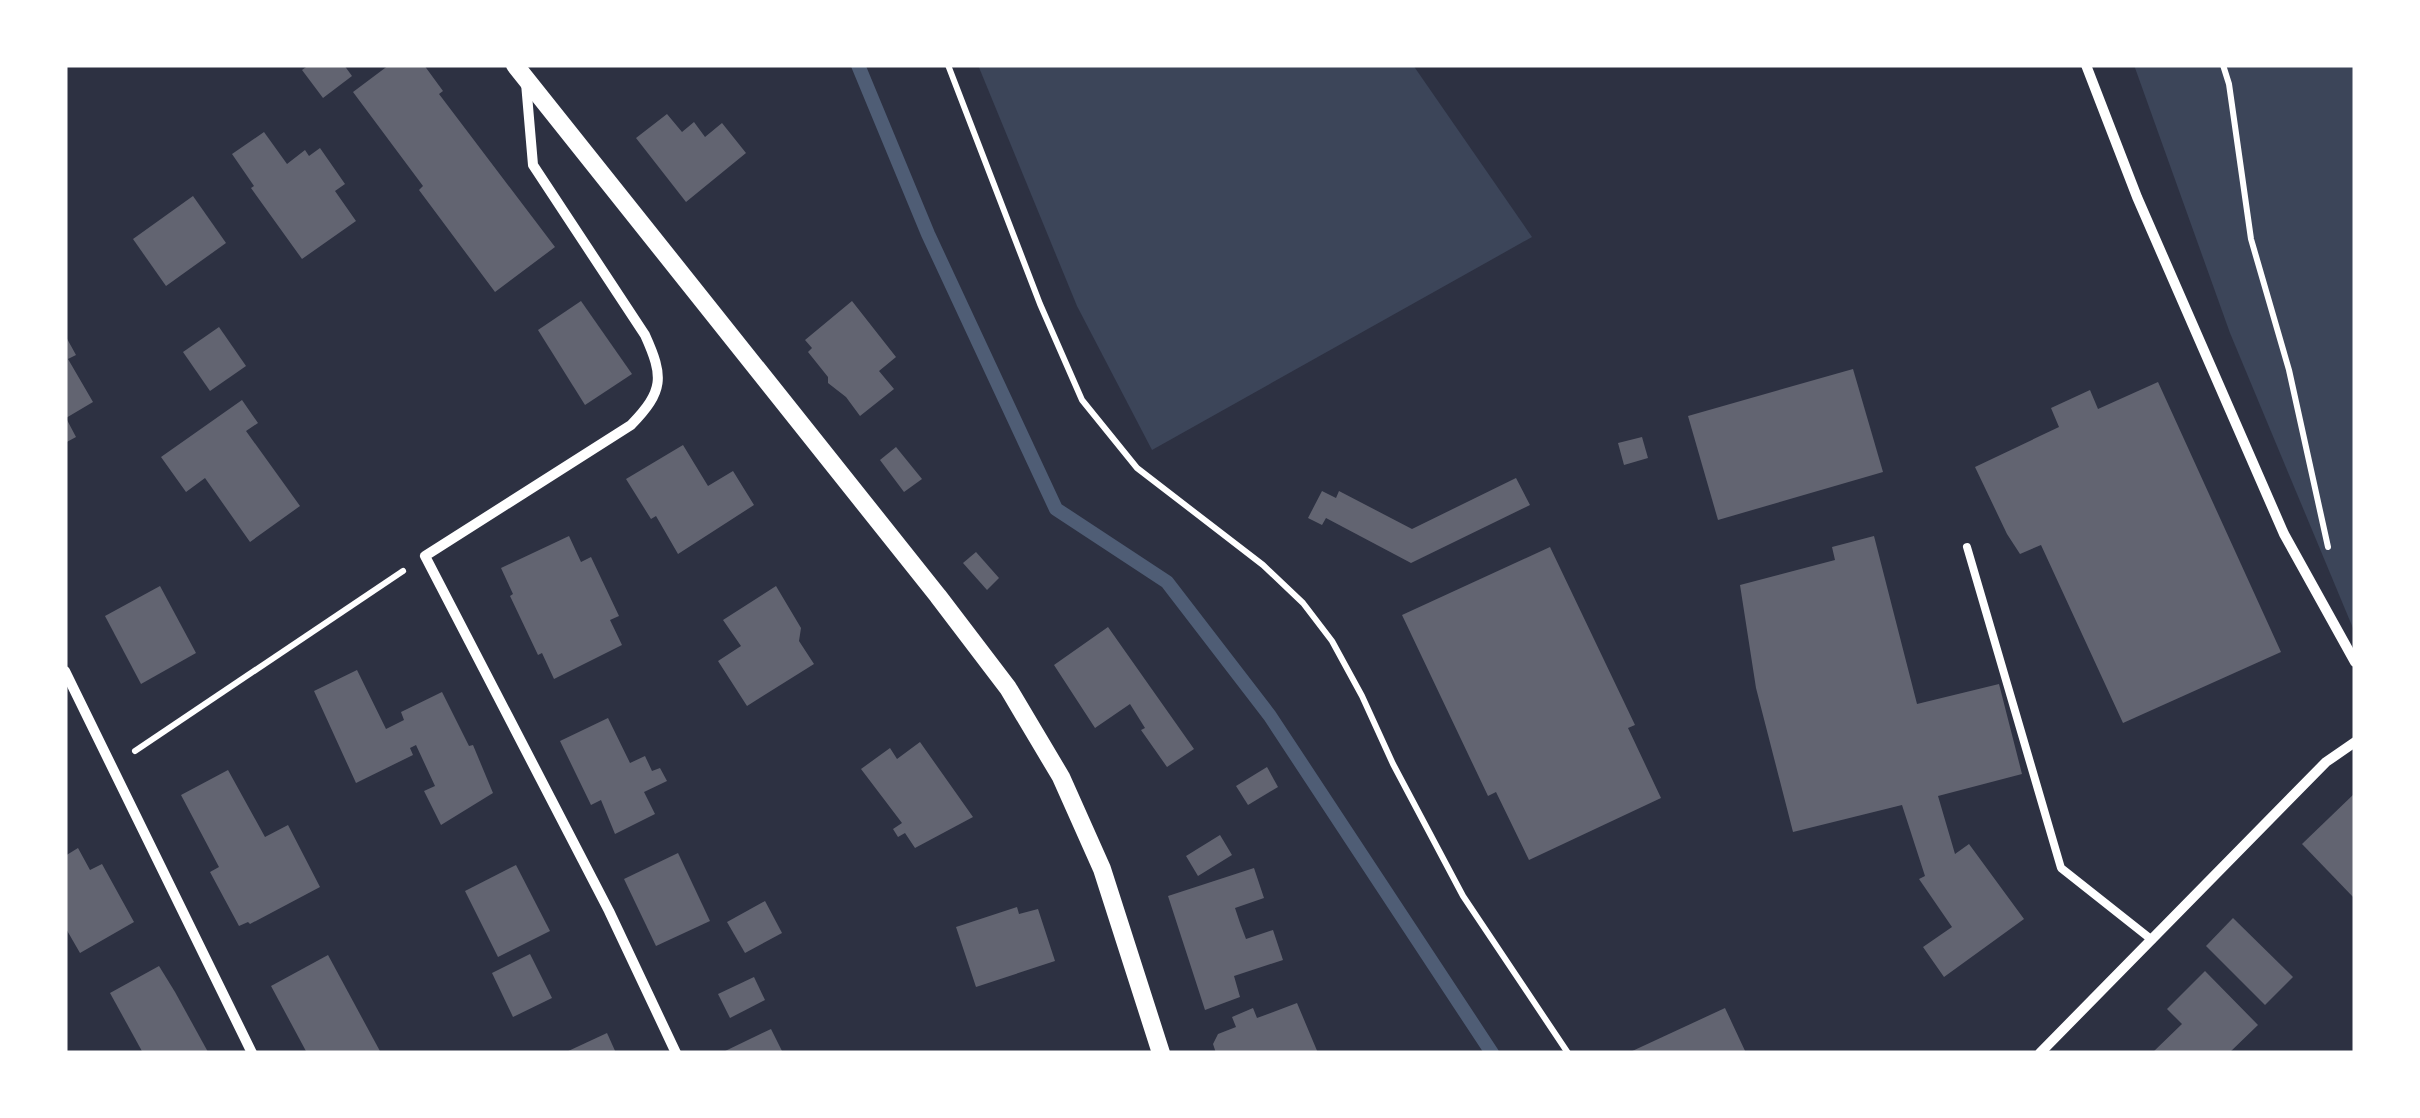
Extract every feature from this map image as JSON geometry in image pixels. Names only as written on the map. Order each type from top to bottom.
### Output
[{"type":"street","points":[[2086,65],[2137,196],[2284,534],[2355,662]]},
{"type":"street","points":[[520,71],[534,166],[645,335],[657,362],[660,385],[649,406],[632,425],[425,556],[609,911],[676,1053]]},
{"type":"street","points":[[520,71],[1008,688],[1062,777],[1102,870],[1161,1053]]},
{"type":"street","points":[[65,670],[252,1053]]},
{"type":"street","points":[[2040,1053],[2326,762],[2355,742]]},
{"type":"lane","points":[[1967,547],[2060,868],[2152,940]]},
{"type":"path","points":[[948,65],[1040,304],[1082,400],[1137,468],[1262,565],[1303,603],[1322,628],[1362,696],[1463,896],[1568,1053]]},
{"type":"path","points":[[2223,65],[2251,239],[2289,370],[2330,556]]},
{"type":"path","points":[[114,766],[425,556]]},
{"type":"shaded area","points":[[978,65],[1413,65],[1532,237],[1152,450],[1077,306]]},
{"type":"shaded area","points":[[2134,65],[2355,65],[2355,633],[2230,333]]},
{"type":"building","points":[[309,65],[344,65],[352,76],[323,98],[302,70]]},
{"type":"building","points":[[389,65],[424,65],[443,91],[439,94],[555,247],[495,292],[353,92]]},
{"type":"building","points":[[667,114],[682,132],[694,122],[705,137],[722,123],[746,153],[686,202],[636,138]]},
{"type":"building","points":[[264,132],[287,164],[305,150],[309,156],[320,148],[345,184],[335,191],[356,221],[302,259],[251,188],[254,186],[232,154]]},
{"type":"building","points":[[193,196],[226,243],[166,286],[133,239]]},
{"type":"building","points":[[581,301],[632,374],[585,405],[538,330]]},
{"type":"building","points":[[852,301],[896,357],[879,371],[894,389],[860,416],[846,397],[828,383],[828,377],[808,352],[812,348],[805,340]]},
{"type":"building","points":[[219,327],[246,366],[210,391],[183,352]]},
{"type":"building","points":[[65,335],[76,355],[68,359],[93,402],[66,418],[76,437],[65,443]]},
{"type":"building","points":[[1853,369],[1883,472],[1718,520],[1688,416]]},
{"type":"building","points":[[2158,382],[2281,652],[2123,723],[2041,545],[2020,554],[1975,467],[2059,427],[2051,408],[2090,390],[2098,409]]},
{"type":"building","points":[[242,400],[258,423],[246,431],[300,506],[250,542],[205,478],[186,492],[161,457]]},
{"type":"building","points":[[1642,437],[1648,458],[1624,465],[1618,443]]},
{"type":"building","points":[[683,445],[708,486],[733,471],[754,505],[678,554],[656,516],[651,519],[626,479]]},
{"type":"building","points":[[896,447],[922,479],[904,492],[880,460]]},
{"type":"building","points":[[1516,478],[1530,505],[1411,563],[1326,518],[1322,525],[1308,518],[1322,491],[1336,498],[1339,491],[1412,529]]},
{"type":"building","points":[[569,536],[581,562],[591,557],[619,616],[610,620],[622,645],[554,679],[542,653],[538,655],[501,568]]},
{"type":"building","points":[[1874,536],[1917,704],[1999,684],[2022,774],[1938,796],[1955,854],[1969,844],[2024,919],[1944,977],[1923,947],[1952,927],[1919,879],[1925,876],[1902,805],[1793,832],[1756,688],[1740,585],[1835,560],[1832,547]]},
{"type":"building","points":[[1550,547],[1635,725],[1628,728],[1661,798],[1529,860],[1496,792],[1488,796],[1402,615]]},
{"type":"building","points":[[976,552],[999,578],[987,590],[963,563]]},
{"type":"building","points":[[160,586],[196,653],[141,684],[105,616]]},
{"type":"building","points":[[776,586],[801,628],[799,641],[814,664],[747,706],[718,661],[741,646],[723,620]]},
{"type":"building","points":[[1108,627],[1194,749],[1167,767],[1141,730],[1145,728],[1130,704],[1095,728],[1054,665]]},
{"type":"building","points":[[357,670],[386,729],[404,720],[401,712],[442,692],[469,746],[473,745],[493,793],[441,825],[424,791],[435,786],[416,745],[410,748],[413,755],[356,783],[314,691]]},
{"type":"building","points":[[608,718],[630,763],[645,756],[652,771],[660,768],[667,781],[644,792],[655,814],[615,834],[601,800],[591,805],[560,741]]},
{"type":"building","points":[[920,742],[973,817],[915,848],[905,833],[898,837],[893,829],[902,823],[861,769],[890,748],[897,759]]},
{"type":"building","points":[[1267,767],[1278,787],[1248,805],[1236,786]]},
{"type":"building","points":[[228,770],[265,837],[288,825],[320,887],[239,926],[210,872],[219,867],[181,795]]},
{"type":"building","points":[[2355,793],[2355,899],[2302,844]]},
{"type":"building","points":[[1220,835],[1232,855],[1198,876],[1186,856]]},
{"type":"building","points":[[78,848],[90,870],[102,864],[134,922],[80,953],[65,927],[65,856]]},
{"type":"building","points":[[678,853],[710,921],[656,946],[624,879]]},
{"type":"building","points":[[516,865],[550,931],[498,957],[465,891]]},
{"type":"building","points":[[1254,868],[1264,898],[1235,908],[1246,939],[1273,930],[1283,960],[1234,976],[1240,997],[1205,1010],[1168,896]]},
{"type":"building","points":[[765,901],[782,933],[745,953],[727,922]]},
{"type":"building","points":[[1017,907],[1019,914],[1038,909],[1055,961],[976,987],[956,927]]},
{"type":"building","points":[[2233,918],[2293,977],[2265,1005],[2206,946]]},
{"type":"building","points":[[530,954],[552,998],[513,1017],[492,973]]},
{"type":"building","points":[[328,955],[381,1053],[307,1053],[271,986]]},
{"type":"building","points":[[159,966],[208,1052],[143,1053],[110,993]]},
{"type":"building","points":[[2205,971],[2258,1025],[2229,1053],[2152,1053],[2182,1024],[2167,1009]]},
{"type":"building","points":[[754,977],[765,1000],[730,1018],[718,994]]},
{"type":"building","points":[[1297,1003],[1318,1053],[1216,1053],[1213,1044],[1218,1034],[1236,1027],[1232,1017],[1253,1008],[1257,1018]]},
{"type":"building","points":[[1725,1008],[1746,1053],[1628,1053]]},
{"type":"building","points":[[771,1029],[783,1053],[721,1053]]},
{"type":"building","points":[[607,1033],[616,1053],[564,1053]]},
{"type":"waterway","points":[[858,65],[928,234],[1056,509],[1167,582],[1270,716],[1492,1053]]}]
